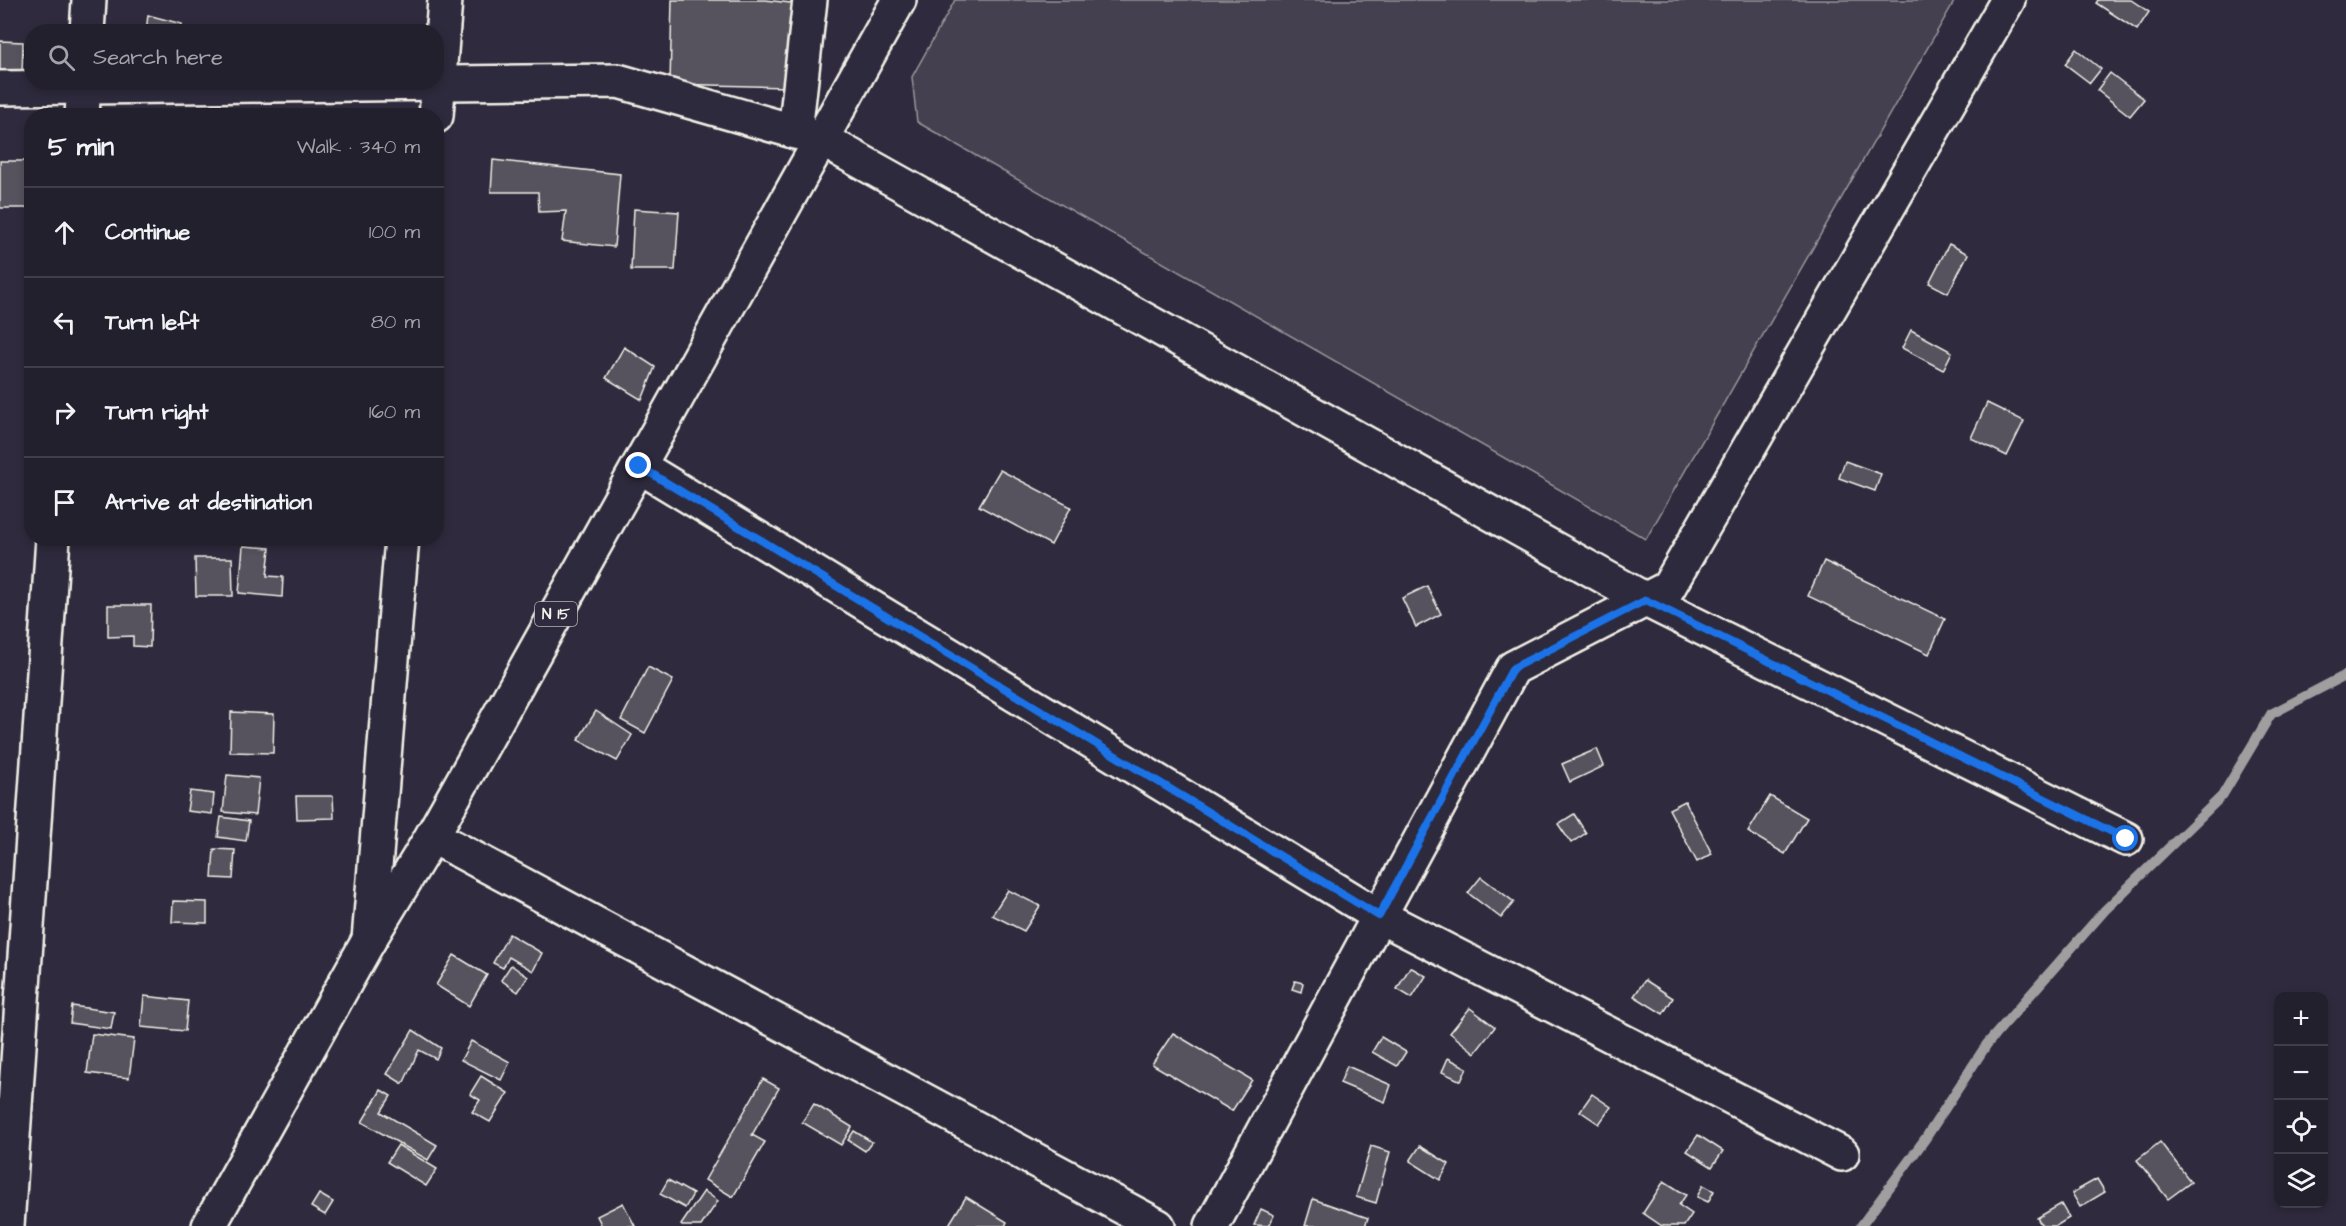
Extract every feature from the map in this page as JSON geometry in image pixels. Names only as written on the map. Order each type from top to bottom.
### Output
[{"type":"street","points":[[88,24],[89,0]]},
{"type":"street","points":[[443,24],[445,0]]},
{"type":"street","points":[[808,135],[810,0]]},
{"type":"street","name":"N 15","points":[[209,1226],[369,940],[432,836],[639,466],[808,135],[899,0]]},
{"type":"street","points":[[1212,1226],[1513,668],[1668,588],[2008,0]]},
{"type":"street","points":[[444,84],[618,81],[808,135],[1646,600],[2126,839]]},
{"type":"street","points":[[0,88],[83,95],[245,90]]},
{"type":"street","points":[[437,108],[438,90]]},
{"type":"street","points":[[639,466],[1379,916],[1842,1154]]},
{"type":"street","points":[[7,1226],[52,546]]},
{"type":"street","points":[[369,940],[401,546]]},
{"type":"street","points":[[432,836],[1158,1226]]},
{"type":"shaded area","points":[[955,0],[1955,0],[1646,539],[917,122],[912,77]]},
{"type":"building","points":[[672,0],[765,0],[799,4],[787,87],[670,84]]},
{"type":"building","points":[[2098,0],[2131,0],[2149,12],[2137,30],[2096,3]]},
{"type":"building","points":[[148,15],[182,24],[147,24]]},
{"type":"building","points":[[0,41],[23,42],[22,74],[0,74]]},
{"type":"building","points":[[2076,49],[2101,69],[2090,83],[2065,64]]},
{"type":"building","points":[[2110,73],[2144,99],[2130,116],[2097,90]]},
{"type":"building","points":[[493,160],[620,174],[614,247],[562,241],[566,211],[539,212],[538,192],[491,192]]},
{"type":"building","points":[[0,161],[24,161],[24,208],[0,208]]},
{"type":"building","points":[[634,209],[679,212],[675,270],[631,270]]},
{"type":"building","points":[[1949,244],[1968,254],[1948,293],[1929,283]]},
{"type":"building","points":[[1911,330],[1952,352],[1943,370],[1902,348]]},
{"type":"building","points":[[624,347],[655,367],[642,400],[606,378]]},
{"type":"building","points":[[1987,403],[2024,421],[2007,456],[1971,438]]},
{"type":"building","points":[[1845,461],[1881,474],[1875,491],[1839,478]]},
{"type":"building","points":[[1000,470],[1071,507],[1051,545],[979,506]]},
{"type":"building","points":[[243,546],[270,548],[267,576],[283,577],[282,597],[239,593]]},
{"type":"building","points":[[195,558],[232,558],[233,596],[196,596]]},
{"type":"building","points":[[1824,561],[1945,619],[1929,654],[1808,596]]},
{"type":"building","points":[[1427,586],[1441,614],[1416,627],[1402,598]]},
{"type":"building","points":[[108,605],[151,605],[150,647],[133,646],[133,636],[108,637]]},
{"type":"building","points":[[648,667],[673,680],[645,733],[621,720]]},
{"type":"building","points":[[596,711],[632,735],[617,761],[578,740]]},
{"type":"building","points":[[231,712],[274,714],[273,753],[230,752]]},
{"type":"building","points":[[1597,749],[1604,766],[1570,782],[1562,764]]},
{"type":"building","points":[[227,775],[259,778],[255,815],[223,812]]},
{"type":"building","points":[[190,791],[214,794],[212,814],[187,811]]},
{"type":"building","points":[[296,796],[333,796],[334,818],[297,819]]},
{"type":"building","points":[[1770,796],[1807,818],[1785,854],[1748,832]]},
{"type":"building","points":[[1685,801],[1712,854],[1697,862],[1669,809]]},
{"type":"building","points":[[1574,814],[1586,833],[1571,843],[1558,824]]},
{"type":"building","points":[[221,817],[249,821],[246,841],[218,837]]},
{"type":"building","points":[[214,849],[235,850],[233,879],[212,878]]},
{"type":"building","points":[[1481,877],[1514,902],[1501,918],[1468,893]]},
{"type":"building","points":[[1008,890],[1040,906],[1024,931],[992,915]]},
{"type":"building","points":[[173,901],[207,902],[207,923],[172,922]]},
{"type":"building","points":[[509,934],[542,953],[533,971],[509,957],[503,968],[493,963]]},
{"type":"building","points":[[454,955],[487,975],[469,1006],[436,985]]},
{"type":"building","points":[[511,965],[528,977],[518,992],[501,980]]},
{"type":"building","points":[[1410,967],[1426,976],[1412,998],[1397,989]]},
{"type":"building","points":[[1645,980],[1673,998],[1663,1014],[1634,996]]},
{"type":"building","points":[[1295,981],[1303,983],[1301,992],[1292,989]]},
{"type":"building","points":[[144,996],[188,1001],[185,1031],[141,1027]]},
{"type":"building","points":[[72,1006],[114,1012],[111,1029],[70,1023]]},
{"type":"building","points":[[1470,1008],[1495,1027],[1475,1053],[1450,1033]]},
{"type":"building","points":[[413,1030],[441,1048],[436,1059],[419,1050],[403,1084],[387,1074]]},
{"type":"building","points":[[1173,1033],[1252,1080],[1232,1111],[1152,1064]]},
{"type":"building","points":[[92,1034],[134,1039],[129,1078],[87,1073]]},
{"type":"building","points":[[1381,1037],[1406,1052],[1397,1066],[1372,1052]]},
{"type":"building","points":[[471,1041],[510,1062],[501,1080],[461,1060]]},
{"type":"building","points":[[1448,1058],[1467,1068],[1461,1081],[1442,1072]]},
{"type":"building","points":[[1347,1066],[1391,1085],[1385,1102],[1340,1083]]},
{"type":"building","points":[[481,1076],[508,1093],[490,1122],[472,1112],[480,1100],[470,1094]]},
{"type":"building","points":[[763,1079],[779,1088],[752,1135],[765,1142],[733,1197],[705,1180]]},
{"type":"building","points":[[381,1090],[391,1096],[381,1112],[437,1145],[428,1160],[362,1122]]},
{"type":"building","points":[[1592,1094],[1611,1107],[1599,1124],[1580,1111]]},
{"type":"building","points":[[814,1104],[852,1127],[841,1145],[802,1122]]},
{"type":"building","points":[[854,1131],[872,1142],[865,1151],[848,1140]]},
{"type":"building","points":[[1698,1135],[1723,1151],[1712,1167],[1687,1151]]},
{"type":"building","points":[[2160,1142],[2191,1182],[2168,1199],[2137,1160]]},
{"type":"building","points":[[398,1145],[437,1169],[426,1186],[387,1162]]},
{"type":"building","points":[[1371,1146],[1390,1152],[1376,1203],[1356,1197]]},
{"type":"building","points":[[1420,1146],[1449,1164],[1440,1180],[1410,1161]]},
{"type":"building","points":[[2097,1179],[2105,1192],[2080,1207],[2072,1193]]},
{"type":"building","points":[[668,1180],[693,1194],[685,1208],[660,1194]]},
{"type":"building","points":[[1664,1181],[1686,1195],[1679,1205],[1692,1214],[1684,1226],[1662,1226],[1643,1213]]},
{"type":"building","points":[[1703,1185],[1714,1191],[1708,1202],[1697,1197]]},
{"type":"building","points":[[704,1191],[718,1201],[701,1226],[682,1226],[681,1225]]},
{"type":"building","points":[[319,1194],[333,1202],[325,1215],[311,1207]]},
{"type":"building","points":[[966,1197],[1007,1222],[1005,1226],[948,1226]]},
{"type":"building","points":[[1313,1199],[1368,1218],[1365,1226],[1305,1226]]},
{"type":"building","points":[[623,1203],[635,1226],[602,1226],[597,1216]]},
{"type":"building","points":[[2061,1204],[2069,1218],[2056,1226],[2042,1226],[2037,1218]]},
{"type":"building","points":[[1261,1209],[1274,1215],[1269,1226],[1254,1225]]},
{"type":"waterway","points":[[1861,1226],[1925,1139],[1987,1044],[2105,910],[2222,796],[2271,714],[2346,675]]},
{"type":"route","points":[[639,466],[1379,916],[1513,668],[1646,600],[2126,839]]}]
